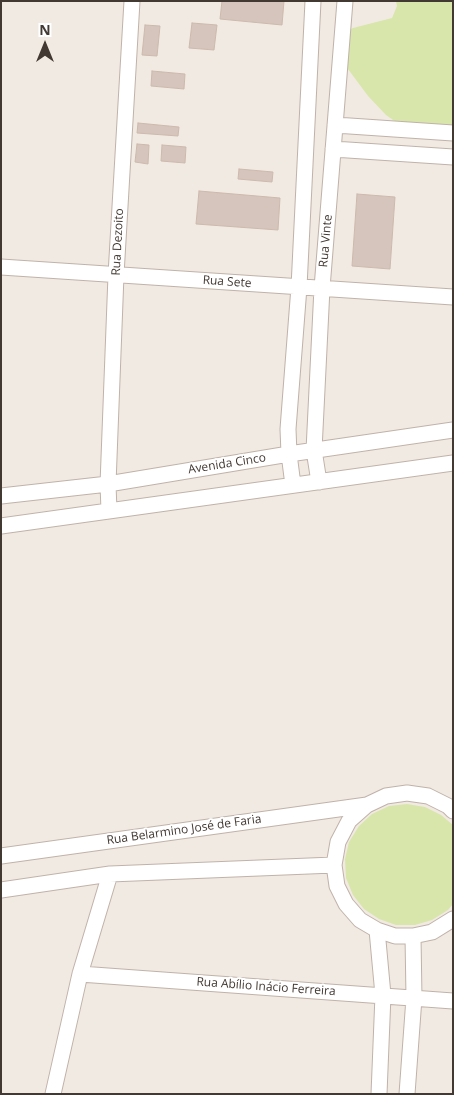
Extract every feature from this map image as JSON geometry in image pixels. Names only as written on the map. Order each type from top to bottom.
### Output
[{"type":"street","name":"Rua Dezoito","points":[[109,511],[108,484],[116,275],[132,1]]},
{"type":"street","name":"Rua Vinte","points":[[293,485],[288,429],[299,287],[313,1]]},
{"type":"street","name":"Rua Vinte","points":[[319,482],[314,450],[322,288],[345,1]]},
{"type":"street","points":[[335,125],[453,133]]},
{"type":"street","points":[[333,148],[453,157]]},
{"type":"street","name":"Rua Sete","points":[[1,267],[453,297]]},
{"type":"street","name":"Avenida Cinco","points":[[1,496],[108,484],[314,450],[453,430]]},
{"type":"street","points":[[1,526],[453,463]]},
{"type":"street","name":"Rua Belarmino José de Faria","points":[[1,856],[366,804],[386,796],[407,793],[428,796],[451,807]]},
{"type":"street","name":"Rua Belarmino José de Faria","points":[[366,804],[349,821],[338,842],[334,865],[337,886],[346,904],[360,920],[377,930],[395,936],[413,936],[432,932],[448,924],[453,919]]},
{"type":"street","points":[[1,890],[110,874],[334,865]]},
{"type":"street","points":[[53,1094],[80,974],[110,874]]},
{"type":"street","points":[[377,930],[383,996],[379,1094]]},
{"type":"street","points":[[407,1094],[414,998],[413,936]]},
{"type":"street","name":"Rua Abílio Inácio Ferreira","points":[[80,974],[453,1001]]},
{"type":"green space","points":[[396,1],[453,1],[453,127],[400,125],[386,115],[368,96],[342,61],[341,35],[353,28],[392,18],[397,6]]},
{"type":"green space","points":[[407,804],[425,807],[441,815],[453,825],[453,904],[448,910],[432,920],[415,925],[396,925],[379,919],[364,909],[353,895],[346,878],[345,859],[349,842],[359,826],[372,814],[389,806]]},
{"type":"building","points":[[222,1],[284,1],[282,25],[220,19]]},
{"type":"building","points":[[192,23],[217,25],[214,50],[189,48]]},
{"type":"building","points":[[145,25],[160,26],[157,56],[142,55]]},
{"type":"building","points":[[152,71],[185,74],[184,89],[151,86]]},
{"type":"building","points":[[138,123],[179,127],[178,136],[137,133]]},
{"type":"building","points":[[137,144],[149,145],[148,164],[135,162]]},
{"type":"building","points":[[162,145],[186,147],[185,163],[161,161]]},
{"type":"building","points":[[239,169],[273,172],[272,182],[238,179]]},
{"type":"building","points":[[199,191],[280,198],[278,230],[196,224]]},
{"type":"building","points":[[357,194],[395,197],[390,269],[352,266]]}]
